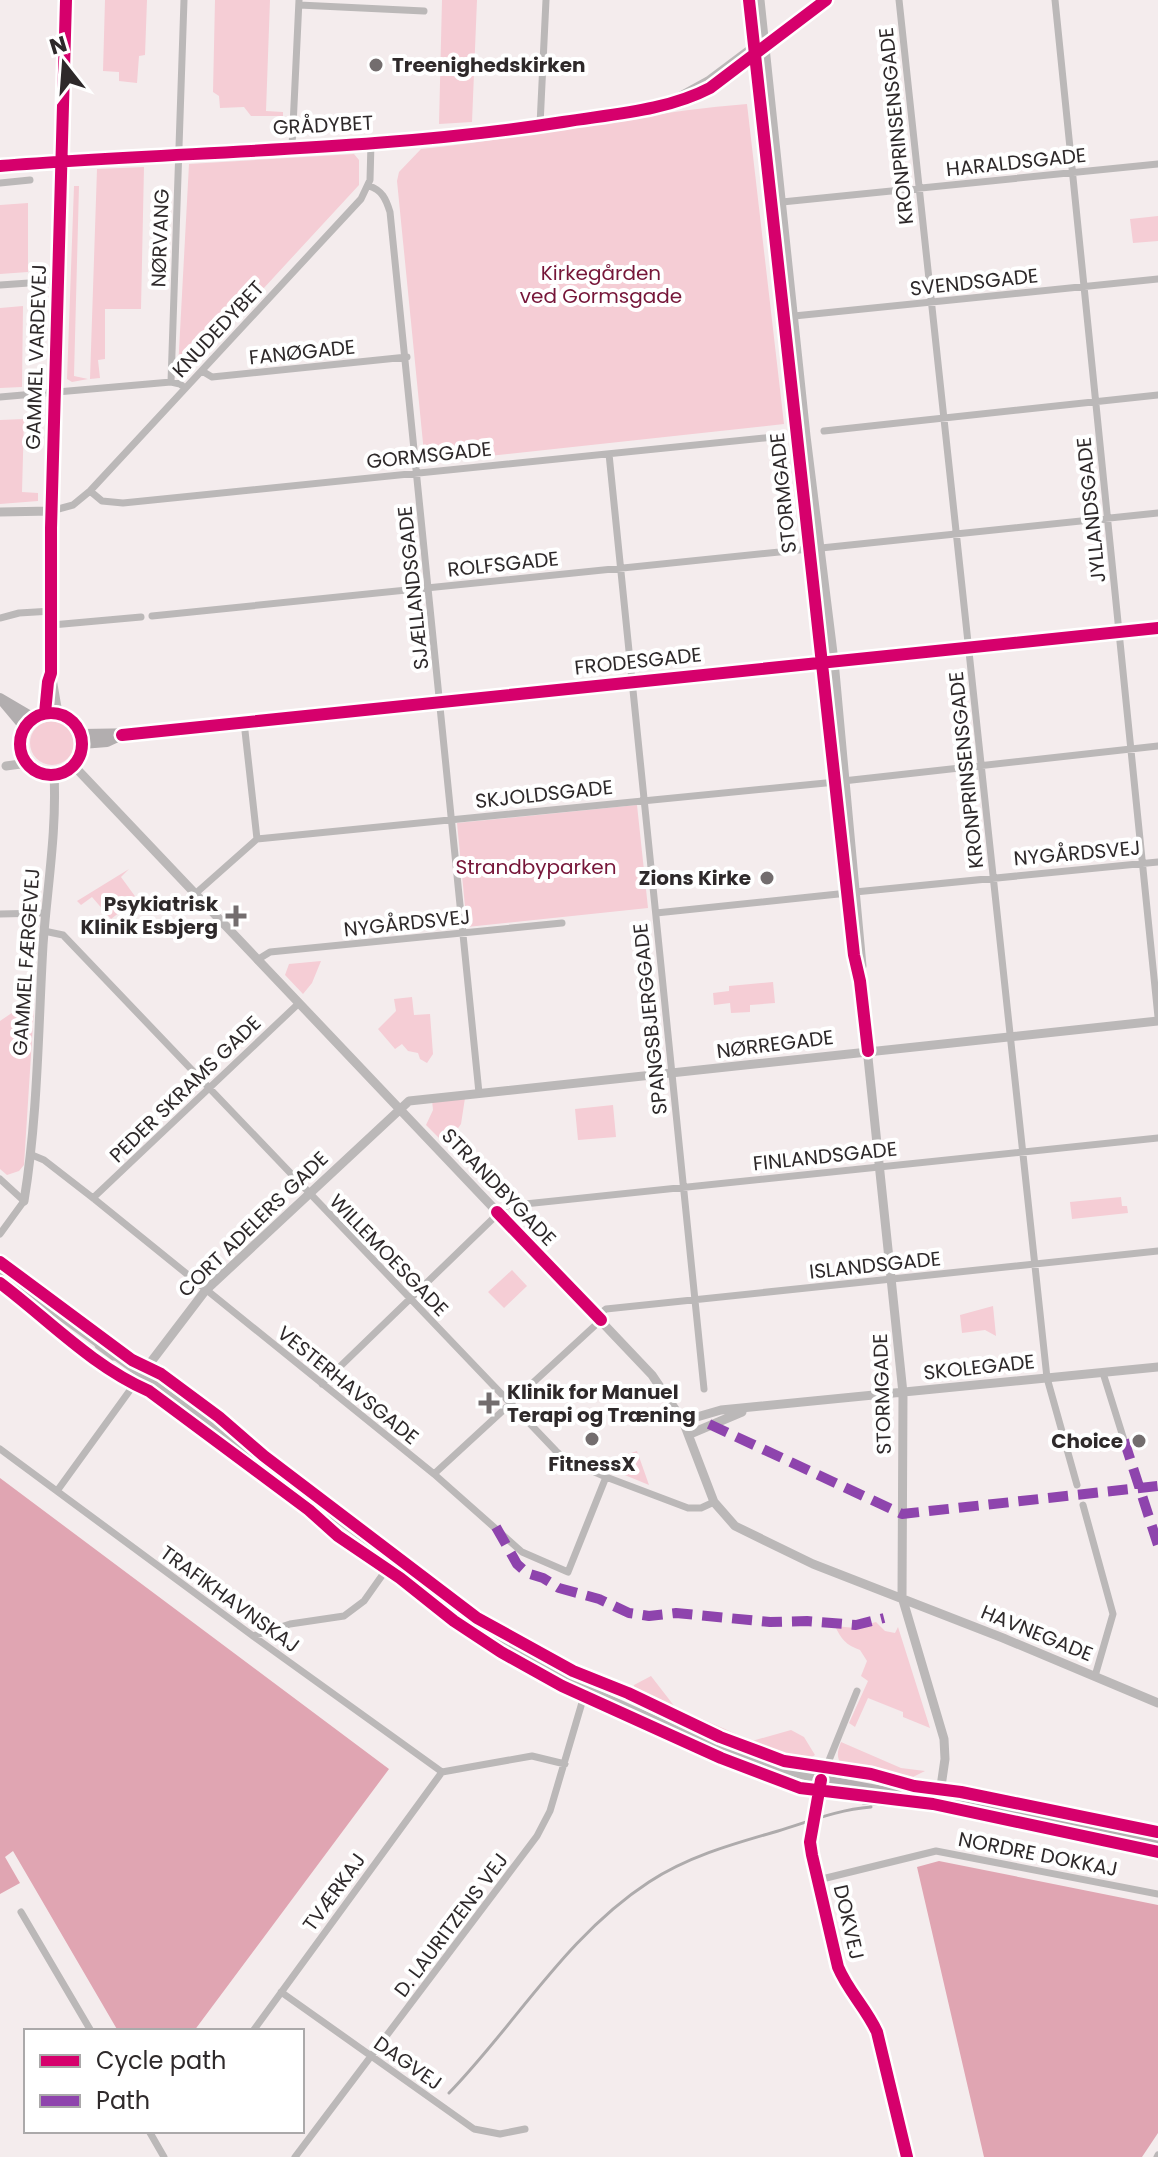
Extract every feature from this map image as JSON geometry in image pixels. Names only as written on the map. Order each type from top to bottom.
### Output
[{"type":"main road","name":"FRODESGADE","points":[[82,739],[107,742],[122,735],[1158,628]]},
{"type":"main road","points":[[0,698],[40,716]]},
{"type":"main road","points":[[0,698],[25,728]]},
{"type":"main road","points":[[58,713],[72,721],[82,739],[81,752],[73,765],[54,774],[40,772],[25,758],[21,743],[25,728],[40,716],[58,713]]},
{"type":"main road","points":[[821,1780],[1158,1843]]},
{"type":"main road","name":"DOKVEJ","points":[[821,1780],[810,1842],[818,1880],[843,1981],[877,2032],[907,2157]]},
{"type":"street","name":"GAMMEL VARDEVEJ","points":[[58,713],[51,673],[51,511],[66,0]]},
{"type":"street","name":"NØRVANG","points":[[171,382],[184,0]]},
{"type":"street","points":[[383,0],[383,9]]},
{"type":"street","points":[[540,125],[546,0]]},
{"type":"street","name":"STORMGADE","points":[[754,0],[809,549],[828,661]]},
{"type":"street","points":[[759,47],[816,0]]},
{"type":"street","points":[[759,47],[826,0]]},
{"type":"street","name":"KRONPRINSENSGADE","points":[[899,0],[1047,1378],[1077,1485]]},
{"type":"street","name":"JYLLANDSGADE","points":[[1055,0],[1158,1019]]},
{"type":"street","points":[[292,147],[299,3],[424,11]]},
{"type":"street","name":"GRÅDYBET","points":[[0,166],[454,138],[540,125],[646,108],[692,97],[710,88],[759,47]]},
{"type":"street","name":"STORMGADE","points":[[759,47],[774,127],[806,436],[821,548],[828,661],[856,966],[893,1279],[903,1393],[902,1597],[944,1739],[945,1759],[939,1800]]},
{"type":"street","points":[[369,186],[371,143]]},
{"type":"street","name":"HARALDSGADE","points":[[782,202],[1158,164]]},
{"type":"street","points":[[0,183],[30,180]]},
{"type":"street","name":"SJÆLLANDSGADE","points":[[369,186],[379,190],[390,212],[479,1093]]},
{"type":"street","name":"KNUDEDYBET","points":[[51,511],[73,505],[90,491],[361,199],[369,186]]},
{"type":"street","name":"SVENDSGADE","points":[[794,316],[1158,279]]},
{"type":"street","points":[[0,285],[58,281]]},
{"type":"street","name":"FANØGADE","points":[[202,371],[212,377],[407,357]]},
{"type":"street","points":[[0,397],[171,382],[185,388]]},
{"type":"street","points":[[824,431],[1158,395]]},
{"type":"street","name":"GORMSGADE","points":[[90,491],[102,501],[114,503],[774,437]]},
{"type":"street","name":"SPANGSBJERGGADE","points":[[609,454],[704,1389]]},
{"type":"street","points":[[0,512],[51,511]]},
{"type":"street","points":[[821,548],[1158,513]]},
{"type":"street","name":"ROLFSGADE","points":[[152,616],[809,549]]},
{"type":"street","points":[[0,618],[19,613],[52,611]]},
{"type":"street","points":[[52,625],[141,617]]},
{"type":"street","name":"GAMMEL VARDEVEJ","points":[[40,716],[51,673]]},
{"type":"street","points":[[195,894],[257,839],[244,722]]},
{"type":"street","name":"SKJOLDSGADE","points":[[257,839],[1158,746]]},
{"type":"street","points":[[3,768],[25,758]]},
{"type":"street","name":"STRANDBYGADE","points":[[73,765],[652,1375],[690,1434],[714,1502],[726,1518],[754,1537],[813,1564],[902,1597]]},
{"type":"street","name":"GAMMEL FÆRGEVEJ","points":[[24,1201],[32,1155],[45,913],[52,856],[54,774]]},
{"type":"street","name":"NYGÅRDSVEJ","points":[[656,913],[1158,862]]},
{"type":"street","points":[[0,914],[45,913]]},
{"type":"street","name":"NYGÅRDSVEJ","points":[[257,960],[270,952],[562,923]]},
{"type":"street","name":"WILLEMOESGADE","points":[[44,931],[63,935],[565,1459],[688,1508],[701,1508],[714,1502]]},
{"type":"street","name":"PEDER SKRAMS GADE","points":[[93,1198],[298,1004]]},
{"type":"street","name":"NØRREGADE","points":[[399,1108],[409,1101],[424,1098],[672,1074],[1158,1019]]},
{"type":"street","name":"CORT ADELERS GADE","points":[[57,1491],[205,1291],[399,1108]]},
{"type":"street","name":"FINLANDSGADE","points":[[497,1212],[513,1204],[1158,1138]]},
{"type":"street","name":"VESTERHAVSGADE","points":[[32,1155],[44,1160],[93,1198],[434,1474],[522,1552],[568,1572],[606,1477]]},
{"type":"street","points":[[0,1179],[24,1201],[0,1234]]},
{"type":"street","points":[[322,1384],[497,1212]]},
{"type":"street","name":"ISLANDSGADE","points":[[599,1318],[606,1309],[1158,1251]]},
{"type":"street","points":[[0,1273],[393,1560],[443,1603],[498,1641],[586,1689],[724,1750],[821,1780],[857,1691]]},
{"type":"street","points":[[434,1474],[599,1318]]},
{"type":"street","name":"SKOLEGADE","points":[[683,1421],[721,1410],[1158,1367]]},
{"type":"street","points":[[1103,1373],[1124,1440]]},
{"type":"street","name":"SKOLEGADE","points":[[690,1434],[755,1408]]},
{"type":"street","name":"TRAFIKHAVNSKAJ","points":[[0,1449],[442,1772]]},
{"type":"street","points":[[1083,1505],[1113,1614],[1095,1676]]},
{"type":"street","points":[[253,1636],[290,1624],[344,1616],[364,1601],[393,1560]]},
{"type":"street","name":"HAVNEGADE","points":[[902,1597],[1158,1703]]},
{"type":"street","name":"D. LAURITZENS VEJ","points":[[295,2157],[537,1836],[550,1811],[586,1689]]},
{"type":"street","points":[[442,1772],[532,1756],[565,1764]]},
{"type":"street","name":"TVÆRKAJ","points":[[254,2029],[442,1772]]},
{"type":"street","name":"NORDRE DOKKAJ","points":[[818,1880],[936,1851],[1158,1894]]},
{"type":"street","points":[[21,1912],[90,2029]]},
{"type":"street","name":"DAGVEJ","points":[[281,1992],[474,2129],[500,2134],[525,2129]]},
{"type":"street","points":[[150,2133],[164,2157]]},
{"type":"green space","points":[[105,0],[147,0],[145,55],[139,56],[137,83],[119,81],[119,72],[103,71]]},
{"type":"green space","points":[[215,0],[270,0],[266,111],[283,112],[283,116],[251,116],[244,107],[220,108],[219,96],[213,92]]},
{"type":"green space","points":[[442,0],[477,0],[472,122],[439,124]]},
{"type":"green space","name":"Kirkegården ved Gormsgade","points":[[747,104],[784,424],[425,463],[397,181],[399,172],[421,149]]},
{"type":"green space","points":[[354,154],[359,160],[359,185],[189,369],[178,369],[189,164]]},
{"type":"green space","points":[[144,167],[141,309],[105,309],[105,359],[98,360],[100,378],[90,379],[97,169]]},
{"type":"green space","points":[[74,186],[79,186],[74,376],[88,379],[72,382],[67,379]]},
{"type":"green space","points":[[28,203],[28,272],[0,274],[0,205]]},
{"type":"green space","points":[[1158,216],[1158,241],[1133,243],[1130,219]]},
{"type":"green space","points":[[23,306],[22,387],[0,388],[0,308]]},
{"type":"green space","points":[[24,419],[22,492],[38,493],[38,501],[0,504],[0,420]]},
{"type":"green space","points":[[52,721],[67,728],[74,743],[67,758],[52,765],[37,758],[30,743],[37,728]]},
{"type":"green space","name":"Strandbyparken","points":[[637,805],[648,908],[467,927],[457,823]]},
{"type":"green space","points":[[129,869],[121,877],[137,899],[111,919],[92,897],[81,905],[77,901]]},
{"type":"green space","points":[[321,961],[312,983],[303,994],[285,975],[289,964]]},
{"type":"green space","points":[[773,982],[775,1003],[750,1005],[750,1012],[731,1013],[730,1003],[714,1005],[713,993],[729,991],[729,986]]},
{"type":"green space","points":[[412,997],[414,1015],[430,1014],[433,1054],[427,1063],[420,1059],[418,1053],[408,1051],[402,1044],[395,1049],[378,1029],[396,1011],[394,999]]},
{"type":"green space","points":[[22,1006],[34,1008],[24,1165],[19,1171],[7,1175],[0,1169],[0,1021]]},
{"type":"green space","points":[[465,1098],[461,1124],[446,1145],[426,1125],[433,1110],[432,1100]]},
{"type":"green space","points":[[613,1105],[616,1137],[578,1140],[575,1109]]},
{"type":"green space","points":[[1121,1197],[1122,1206],[1127,1206],[1128,1213],[1072,1219],[1070,1202]]},
{"type":"green space","points":[[512,1270],[527,1286],[504,1308],[488,1292]]},
{"type":"green space","points":[[993,1306],[996,1336],[985,1330],[962,1333],[960,1315]]},
{"type":"green space","points":[[637,1451],[649,1485],[598,1464]]},
{"type":"green space","points":[[876,1622],[885,1631],[895,1633],[898,1627],[930,1728],[903,1717],[903,1712],[868,1698],[855,1727],[849,1723],[868,1681],[861,1676],[867,1661],[860,1650],[844,1641],[835,1626],[855,1628]]},
{"type":"green space","points":[[651,1676],[675,1707],[752,1741],[791,1730],[804,1737],[815,1755],[802,1759],[755,1747],[632,1691],[634,1685]]},
{"type":"green space","points":[[841,1742],[901,1768],[925,1771],[911,1778],[843,1765],[838,1757]]},
{"type":"shaded area","points":[[0,1478],[389,1769],[195,2029],[117,2029],[13,1851],[5,1857],[20,1883],[0,1894]]},
{"type":"shaded area","points":[[939,1861],[1158,1905],[1158,2133],[1142,2157],[984,2157],[917,1867]]},
{"type":"railway","points":[[863,1803],[928,1809],[1158,1855]]},
{"type":"railway","points":[[449,2093],[567,1954],[619,1904],[649,1882],[680,1865],[728,1846],[835,1813],[871,1807]]},
{"type":"marked path","points":[[709,1424],[902,1514],[1158,1486]]},
{"type":"marked path","points":[[1124,1440],[1158,1545]]},
{"type":"marked path","points":[[496,1527],[517,1564],[527,1573],[629,1613],[649,1616],[676,1613],[770,1622],[856,1625],[884,1618]]},
{"type":"cycle path","points":[[45,713],[51,673],[51,528],[66,0]]},
{"type":"cycle path","points":[[749,0],[854,955],[868,1051]]},
{"type":"cycle path","points":[[0,166],[423,139],[638,111],[675,102],[710,88],[826,0]]},
{"type":"cycle path","points":[[122,735],[1158,628]]},
{"type":"cycle path","points":[[51,713],[73,722],[82,744],[73,766],[51,775],[29,766],[20,744],[29,722],[51,713]]},
{"type":"cycle path","points":[[497,1212],[601,1320]]},
{"type":"cycle path","points":[[0,1262],[132,1360],[161,1374],[219,1417],[264,1456],[477,1618],[573,1671],[628,1693],[720,1737],[784,1761],[871,1774],[914,1786],[961,1792],[1158,1832]]},
{"type":"cycle path","points":[[0,1283],[90,1356],[149,1391],[454,1621],[562,1686],[721,1758],[800,1788],[933,1804],[1158,1852]]},
{"type":"cycle path","points":[[821,1780],[810,1842],[812,1855],[838,1967],[877,2032],[907,2157]]},
{"type":"place","name":"Treenighedskirken","points":[[376,65]]},
{"type":"place","name":"Zions Kirke","points":[[767,878]]},
{"type":"place","name":"Psykiatrisk Klinik Esbjerg","points":[[236,916]]},
{"type":"place","name":"Klinik for Manuel Terapi og Træning","points":[[489,1403]]},
{"type":"place","name":"FitnessX","points":[[592,1439]]},
{"type":"place","name":"Choice","points":[[1139,1441]]}]
